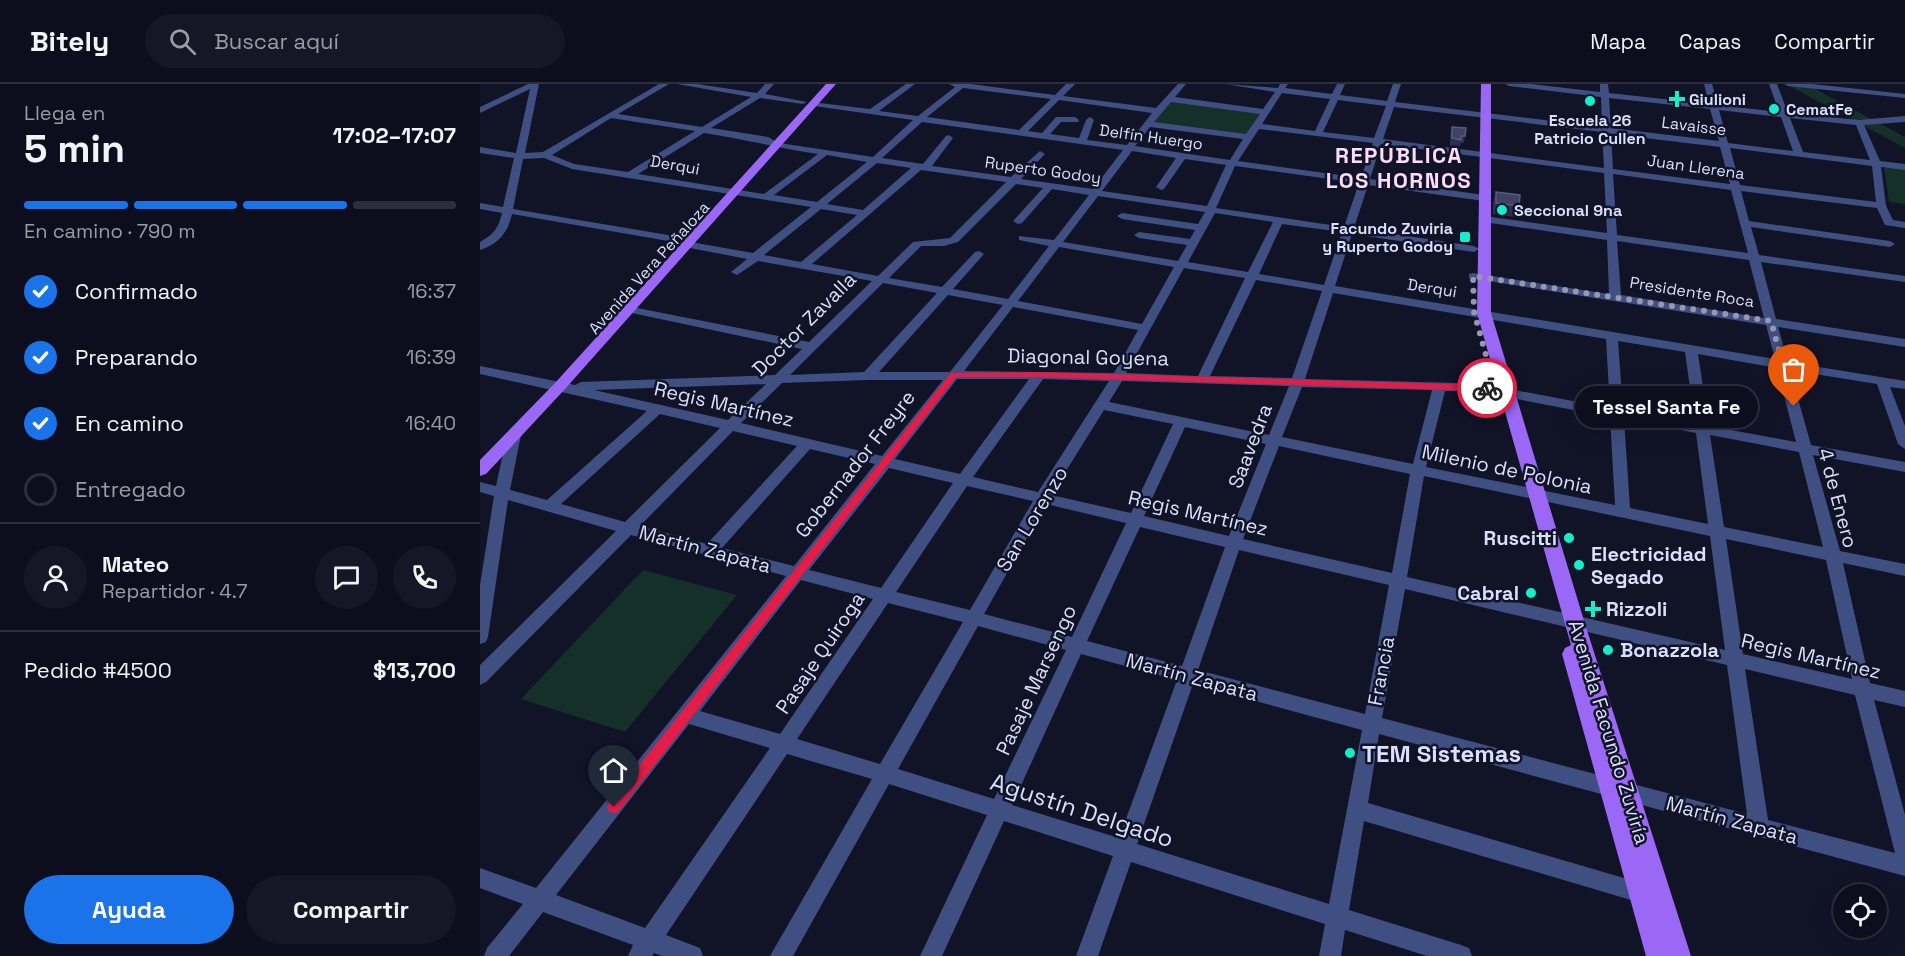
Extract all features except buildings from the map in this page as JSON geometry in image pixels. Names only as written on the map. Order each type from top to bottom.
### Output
[{"type":"main road","name":"Avenida Vera Peñaloza","points":[[808,103],[818,84]]},
{"type":"main road","name":"Avenida Vera Peñaloza","points":[[480,470],[514,435],[553,386],[726,190],[808,103],[831,84]]},
{"type":"main road","name":"Avenida Facundo Zuviría","points":[[1480,84],[1482,154],[1474,249],[1478,276],[1479,313],[1500,391],[1619,790],[1678,956]]},
{"type":"main road","name":"Avenida Facundo Zuviría","points":[[1482,115],[1486,84]]},
{"type":"main road","name":"Avenida Facundo Zuviría","points":[[1478,276],[1484,219],[1480,197]]},
{"type":"main road","name":"Avenida Vera Peñaloza","points":[[480,453],[553,386],[627,309],[680,242]]},
{"type":"main road","name":"Avenida Facundo Zuviría","points":[[1619,790],[1641,893],[1659,956]]},
{"type":"street","points":[[480,110],[535,84]]},
{"type":"street","points":[[480,248],[498,236],[504,227],[535,84]]},
{"type":"street","points":[[545,156],[609,115],[665,84]]},
{"type":"street","name":"Delfín Huergo","points":[[681,84],[1233,164],[1480,197]]},
{"type":"street","points":[[631,174],[758,96],[770,84]]},
{"type":"street","points":[[872,112],[911,84]]},
{"type":"street","points":[[736,272],[875,160],[959,84],[1158,111]]},
{"type":"street","points":[[1021,133],[1071,84]]},
{"type":"street","name":"Gobernador Freyre","points":[[495,956],[1010,304],[1158,111],[1182,84]]},
{"type":"street","name":"Lavaisse","points":[[1229,84],[1282,87],[1389,104],[1905,166]]},
{"type":"street","points":[[1318,133],[1341,84]]},
{"type":"street","name":"Saavedra","points":[[1087,956],[1234,543],[1297,382],[1397,84]]},
{"type":"street","points":[[1509,84],[1859,123],[1903,120]]},
{"type":"street","points":[[1604,84],[1615,297]]},
{"type":"street","name":"4 de Enero","points":[[1708,84],[1752,257],[1783,363],[1833,555],[1863,690],[1905,854]]},
{"type":"street","points":[[1773,84],[1799,154]]},
{"type":"street","points":[[1788,84],[1836,87],[1905,96]]},
{"type":"street","name":"San Lorenzo","points":[[781,956],[1042,498],[1146,328],[1202,228],[1233,164],[1282,87]]},
{"type":"street","points":[[1168,99],[1266,112]]},
{"type":"street","points":[[480,100],[530,108]]},
{"type":"street","points":[[1882,110],[1903,120]]},
{"type":"street","name":"Ruperto Godoy","points":[[609,115],[1014,182],[1474,249]]},
{"type":"street","points":[[1044,136],[1059,119],[1075,120]]},
{"type":"street","points":[[1082,142],[1090,120]]},
{"type":"street","points":[[1149,123],[1249,137]]},
{"type":"street","points":[[1859,123],[1876,163],[1881,206],[1888,223],[1905,225]]},
{"type":"street","name":"Juan Llerena","points":[[1258,126],[1881,206]]},
{"type":"street","points":[[803,266],[921,167],[949,138]]},
{"type":"street","name":"Derqui","points":[[480,150],[519,156],[545,156],[572,166],[865,213]]},
{"type":"street","points":[[766,196],[825,152]]},
{"type":"street","name":"Doctor Zavalla","points":[[480,677],[879,279],[920,242],[941,244],[954,240],[1040,154]]},
{"type":"street","points":[[1161,187],[1182,156]]},
{"type":"street","points":[[1018,221],[1050,186]]},
{"type":"street","points":[[480,206],[1146,328]]},
{"type":"street","points":[[1484,219],[1905,279]]},
{"type":"street","points":[[1125,220],[1202,228]]},
{"type":"street","points":[[1202,380],[1279,220]]},
{"type":"street","points":[[1745,223],[1890,244]]},
{"type":"street","points":[[1139,235],[1193,243]]},
{"type":"street","name":"Derqui","points":[[1023,238],[1905,385]]},
{"type":"street","points":[[868,376],[979,254]]},
{"type":"street","name":"Presidente Roca","points":[[1478,276],[1905,343]]},
{"type":"street","points":[[627,309],[813,347]]},
{"type":"street","points":[[1612,335],[1623,513]]},
{"type":"street","points":[[1691,349],[1759,828]]},
{"type":"street","name":"Regis Martínez","points":[[480,370],[1905,699]]},
{"type":"street","name":"Diagonal Goyena","points":[[553,386],[868,376],[1039,375],[1439,387],[1500,391],[1905,467]]},
{"type":"street","name":"Pasaje Quiroga","points":[[644,948],[963,480],[1039,375]]},
{"type":"street","points":[[1882,381],[1905,444]]},
{"type":"street","name":"Francia","points":[[1329,956],[1418,471],[1439,387]]},
{"type":"street","name":"Milenio de Polonia","points":[[1101,405],[1905,570]]},
{"type":"street","points":[[549,507],[656,410]]},
{"type":"street","name":"Pasaje Marsengo","points":[[931,956],[1181,422]]},
{"type":"street","points":[[480,638],[502,493],[514,435]]},
{"type":"street","points":[[710,551],[806,445]]},
{"type":"street","name":"Martín Zapata","points":[[480,487],[710,551],[974,618],[1905,866]]},
{"type":"street","name":"Agustín Delgado","points":[[687,715],[885,774],[1461,956]]},
{"type":"street","points":[[1356,809],[1641,893]]},
{"type":"street","points":[[480,878],[540,899],[644,948],[692,956]]},
{"type":"green space","points":[[1786,84],[1806,84],[1905,137],[1905,148]]},
{"type":"green space","points":[[1168,101],[1261,113],[1248,135],[1152,122]]},
{"type":"green space","points":[[1884,168],[1905,169],[1905,204],[1889,202]]},
{"type":"green space","points":[[643,570],[737,595],[625,732],[521,699]]},
{"type":"way so far","points":[[1487,388],[1495,388],[1474,312],[1473,276],[1771,321],[1794,406]]},
{"type":"place","name":"Giulioni","points":[[1677,99]]},
{"type":"place","name":"Escuela 26 Patricio Cullen","points":[[1590,101]]},
{"type":"place","name":"CematFe","points":[[1774,109]]},
{"type":"place","name":"Seccional 9na","points":[[1502,210]]},
{"type":"place","name":"Facundo Zuviria y Ruperto Godoy","points":[[1465,237]]},
{"type":"place","name":"Tessel Santa Fe","points":[[1794,406]]},
{"type":"place","name":"Ruscitti","points":[[1569,538]]},
{"type":"place","name":"Electricidad Segado","points":[[1579,565]]},
{"type":"place","name":"Cabral","points":[[1531,593]]},
{"type":"place","name":"Rizzoli","points":[[1593,609]]},
{"type":"place","name":"Bonazzola","points":[[1608,650]]},
{"type":"place","name":"TEM Sistemas","points":[[1350,753]]},
{"type":"district","name":"REPÚBLICA LOS HORNOS","points":[[1399,168]]},
{"type":"route","points":[[614,807],[883,462],[954,375],[1039,375],[1487,388]]}]
